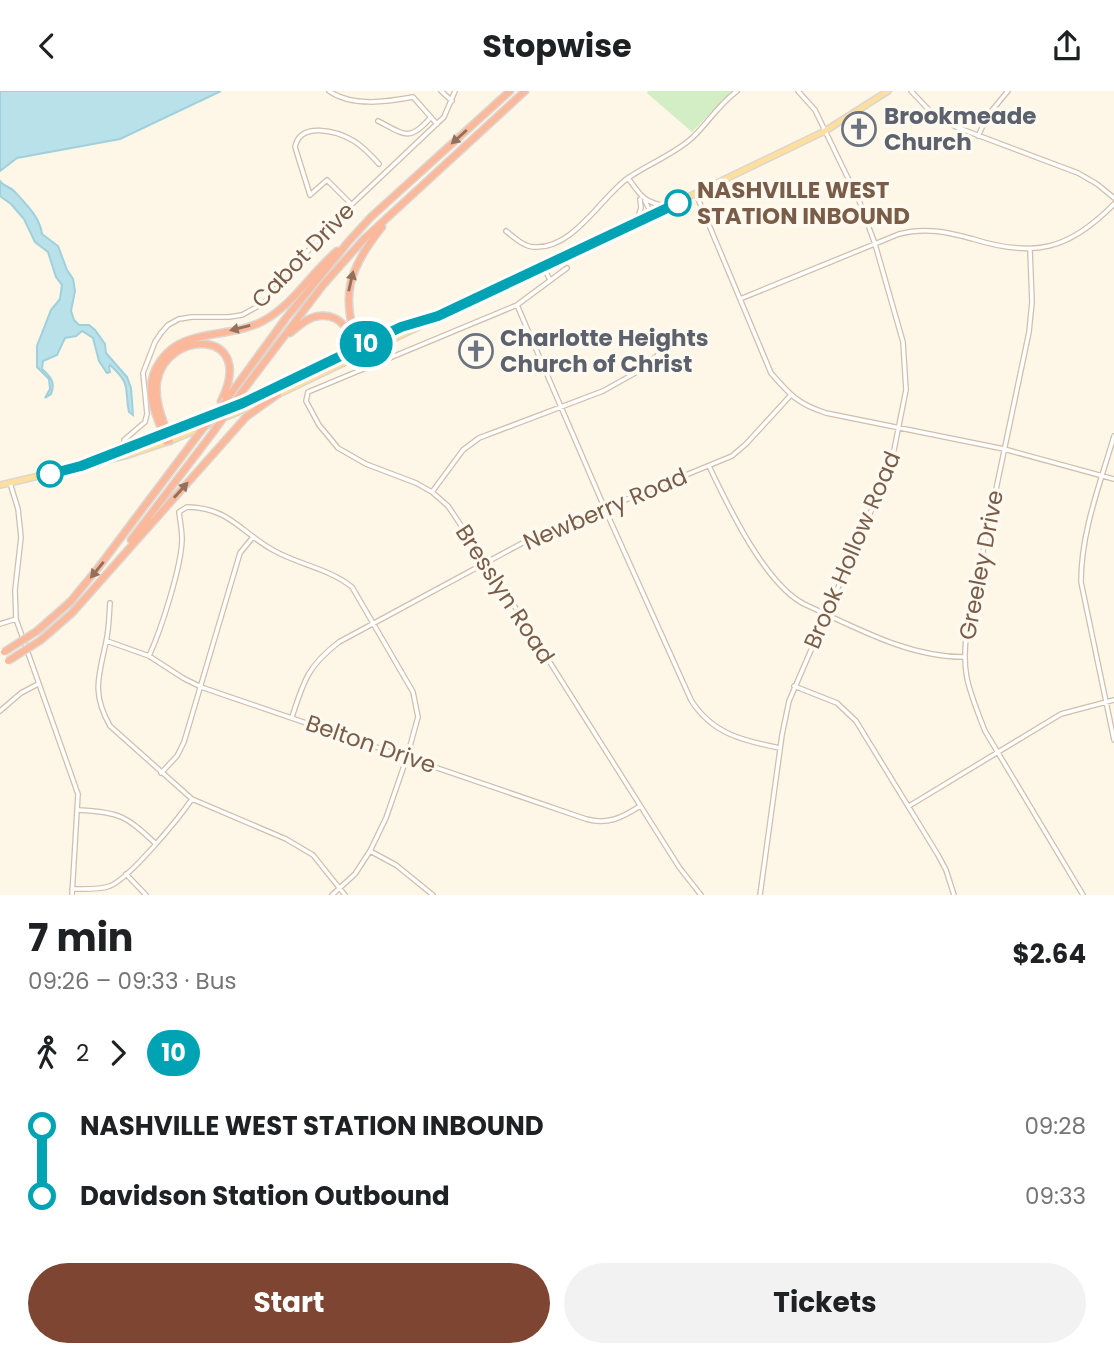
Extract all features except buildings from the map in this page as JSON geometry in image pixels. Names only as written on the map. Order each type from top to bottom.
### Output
[{"type":"highway","points":[[2,653],[37,631],[70,602],[286,318],[349,241],[371,217],[510,91]]},
{"type":"highway","points":[[103,577],[323,285],[363,240],[524,91]]},
{"type":"highway","points":[[360,351],[351,326],[349,281],[362,253],[398,207]]},
{"type":"highway","points":[[167,437],[152,401],[151,382],[156,365],[163,356],[192,338],[246,328],[273,315],[349,241]]},
{"type":"highway","points":[[280,341],[309,319],[322,315],[333,317],[344,325],[349,340],[347,350],[339,356]]},
{"type":"highway","points":[[167,437],[157,382],[163,366],[173,354],[187,346],[202,344],[218,347],[228,355],[230,379],[223,400]]},
{"type":"highway","points":[[0,666],[41,640],[72,613],[246,417],[278,394]]},
{"type":"main road","points":[[81,466],[123,448],[167,437],[245,411],[401,327],[438,316],[671,207],[825,131],[888,91]]},
{"type":"main road","points":[[0,485],[123,456],[243,403],[339,356],[360,351]]},
{"type":"street","points":[[329,91],[365,102],[382,103],[412,97],[437,124]]},
{"type":"street","points":[[441,91],[452,101]]},
{"type":"street","name":"Cabot Drive","points":[[123,448],[124,440],[145,422],[147,414],[143,373],[155,342],[168,325],[179,319],[192,317],[243,315],[264,303],[329,226],[444,117],[455,91]]},
{"type":"street","points":[[506,231],[526,245],[534,247],[561,239],[588,220],[628,178],[693,137],[737,91]]},
{"type":"street","name":"Brook Hollow Road","points":[[760,895],[789,701],[891,465],[906,390],[905,354],[875,244],[860,203],[825,131],[809,101],[798,91]]},
{"type":"street","points":[[911,91],[930,111],[956,127],[1078,173],[1114,198]]},
{"type":"street","points":[[978,136],[988,115],[1008,91]]},
{"type":"street","points":[[378,121],[405,135],[425,124],[430,117]]},
{"type":"street","points":[[352,204],[327,180],[310,195],[295,147],[296,141],[303,133],[312,130],[339,135],[354,141],[380,164]]},
{"type":"street","points":[[628,178],[653,215]]},
{"type":"street","points":[[696,194],[771,373],[790,396],[826,413],[1004,449],[1114,479]]},
{"type":"street","points":[[642,198],[650,203],[671,207]]},
{"type":"street","points":[[636,222],[642,198]]},
{"type":"street","points":[[740,299],[909,232],[943,231],[997,246],[1030,250],[1072,239],[1096,223],[1114,204]]},
{"type":"street","name":"Greeley Drive","points":[[1030,250],[1030,320],[968,623],[964,657],[972,704],[997,752],[1083,895]]},
{"type":"street","points":[[543,266],[550,281]]},
{"type":"street","points":[[360,351],[366,367],[517,305],[567,268]]},
{"type":"street","points":[[517,305],[605,509],[698,711],[730,736],[780,748]]},
{"type":"street","points":[[432,492],[463,450],[475,440],[603,391],[619,383],[664,350]]},
{"type":"street","name":"Bresslyn Road","points":[[366,367],[308,392],[306,401],[314,418],[331,441],[353,458],[415,482],[448,506],[679,867],[701,895]]},
{"type":"street","name":"Newberry Road","points":[[292,717],[305,677],[320,657],[340,642],[528,540],[738,452],[790,396]]},
{"type":"street","points":[[1114,436],[1083,543],[1081,582],[1114,740]]},
{"type":"street","points":[[123,448],[123,456]]},
{"type":"street","points":[[709,466],[727,503],[778,583],[796,599],[908,649],[933,656],[964,657]]},
{"type":"street","points":[[10,483],[18,509],[21,537],[15,590],[16,619],[78,794],[72,895]]},
{"type":"street","points":[[149,656],[159,635],[182,542],[179,512],[187,507],[214,510],[242,526],[253,537],[275,551],[339,577],[352,587],[413,692],[417,724],[386,818],[370,851],[355,874],[332,895]]},
{"type":"street","points":[[161,773],[177,756],[184,742],[240,553],[253,537]]},
{"type":"street","points":[[110,603],[107,641],[97,675],[97,694],[102,712],[110,726],[191,799],[298,845],[313,855],[345,895]]},
{"type":"street","points":[[0,624],[16,619]]},
{"type":"street","name":"Belton Drive","points":[[107,641],[149,656],[161,666],[201,687],[593,821],[620,818],[640,806]]},
{"type":"street","points":[[0,711],[21,693],[39,684]]},
{"type":"street","points":[[794,686],[837,703],[856,721],[946,870],[954,895]]},
{"type":"street","points":[[909,807],[1060,714],[1114,700]]},
{"type":"street","points":[[72,888],[111,886],[156,844],[177,821],[191,799]]},
{"type":"street","points":[[79,810],[115,813],[125,817],[156,844]]},
{"type":"street","points":[[370,851],[396,865],[433,895]]},
{"type":"street","points":[[125,874],[146,895]]},
{"type":"green space","points":[[732,91],[692,132],[647,93]]},
{"type":"water","points":[[0,91],[221,91],[120,139],[17,158],[0,171]]},
{"type":"water","points":[[0,181],[23,200],[35,216],[42,234],[58,246],[73,279],[75,291],[71,311],[74,320],[79,325],[89,325],[95,330],[105,344],[106,353],[127,377],[131,388],[133,415],[129,412],[122,377],[110,365],[110,372],[107,373],[99,361],[93,338],[82,331],[76,336],[65,338],[57,355],[43,361],[42,369],[50,377],[53,386],[51,394],[45,398],[50,389],[49,379],[37,367],[37,346],[51,310],[60,299],[62,285],[56,277],[48,252],[35,242],[24,219],[0,196]]},
{"type":"bus line","name":"10","points":[[50,474],[81,466],[243,403],[401,327],[438,316],[678,203]]},
{"type":"place","name":"Brookmeade Church","points":[[859,129]]},
{"type":"place","name":"NASHVILLE WEST STATION INBOUND","points":[[678,203]]},
{"type":"place","name":"Charlotte Heights Church of Christ","points":[[476,351]]}]
